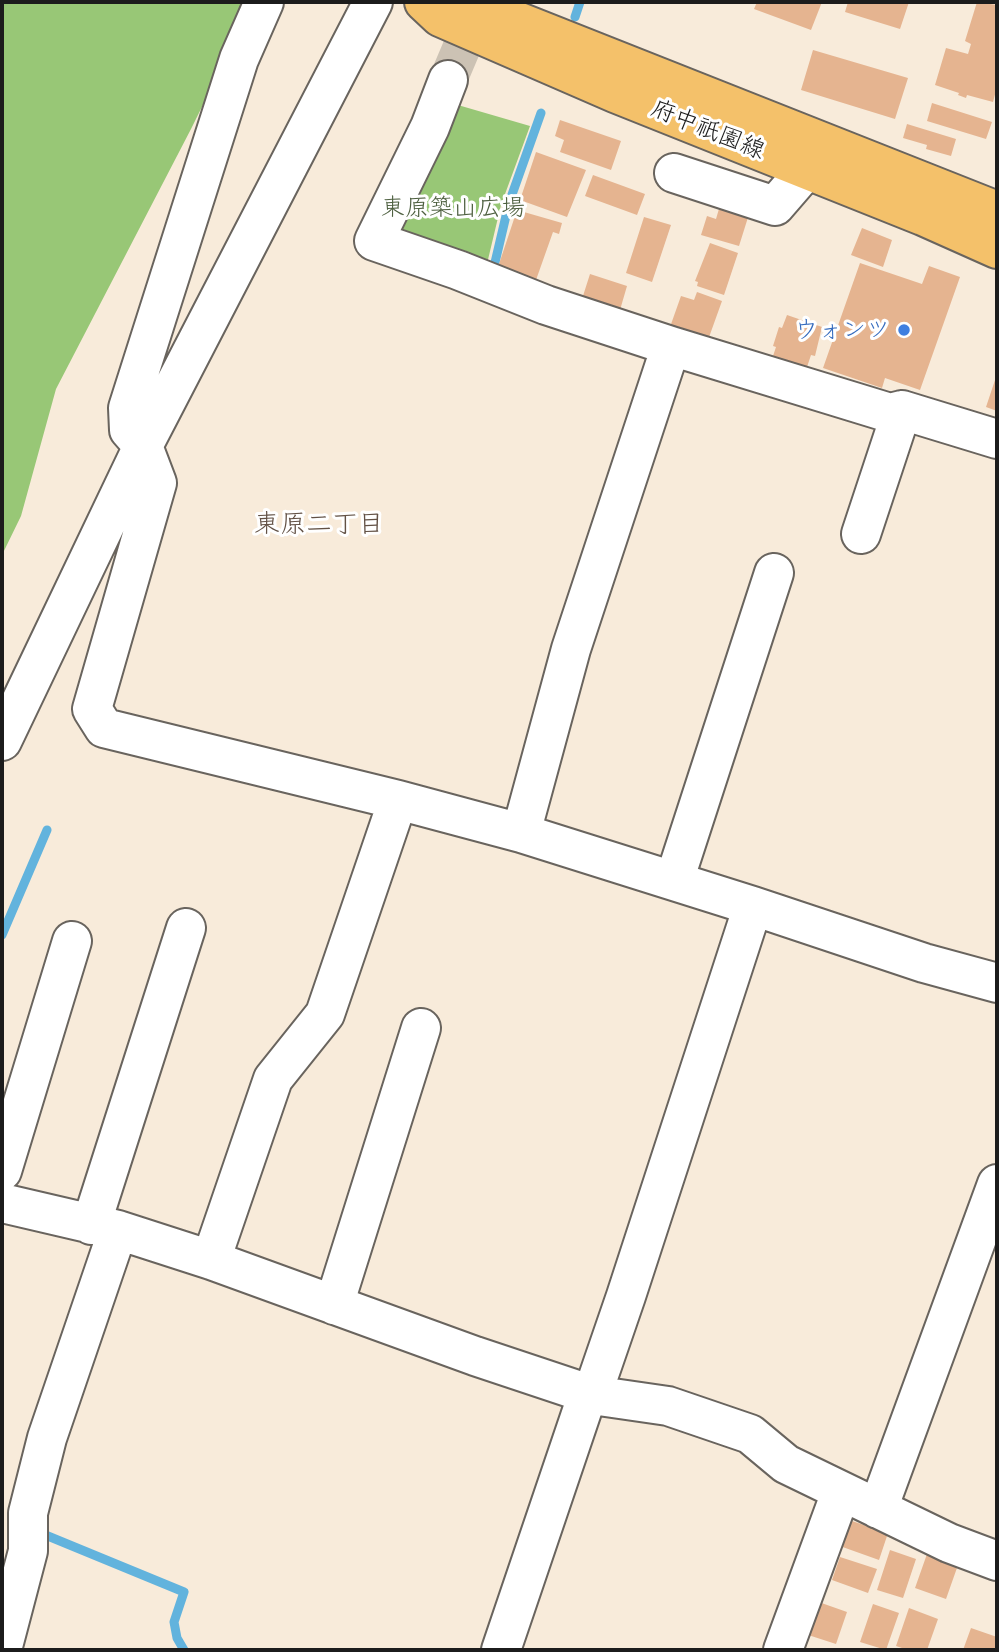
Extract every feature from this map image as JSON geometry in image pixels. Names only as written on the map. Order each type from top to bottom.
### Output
[{"type":"main road","name":"府中祇園線","points":[[424,2],[440,17],[615,93],[923,216],[997,249]]},
{"type":"main road","name":"府中祇園線","points":[[469,2],[997,211]]},
{"type":"street","points":[[264,2],[239,59],[128,408],[129,430],[143,446],[157,484],[92,709],[104,728],[522,833],[925,964],[997,983]]},
{"type":"street","points":[[2,740],[143,446],[373,2]]},
{"type":"street","points":[[449,80],[430,128],[374,241],[458,270],[546,305],[671,345],[890,413],[902,410],[997,439]]},
{"type":"street","points":[[674,173],[775,206],[807,169]]},
{"type":"street","points":[[522,833],[571,649],[671,345]]},
{"type":"street","points":[[862,534],[902,410]]},
{"type":"street","points":[[674,881],[774,573]]},
{"type":"street","points":[[211,1260],[273,1079],[325,1014],[398,800]]},
{"type":"street","points":[[501,1650],[584,1405],[592,1395],[723,1002],[752,906]]},
{"type":"street","points":[[2,1650],[28,1551],[28,1513],[47,1438],[186,928]]},
{"type":"street","points":[[2,1171],[72,942]]},
{"type":"street","points":[[334,1305],[421,1028]]},
{"type":"street","points":[[878,1509],[997,1184]]},
{"type":"street","points":[[2,1203],[104,1227],[211,1260],[475,1356],[592,1395],[668,1406],[750,1434],[786,1464],[949,1543],[997,1561]]},
{"type":"street","points":[[783,1650],[841,1492]]},
{"type":"green space","points":[[2,2],[254,2],[56,389],[21,516],[2,555]]},
{"type":"green space","name":"東原築山広場","points":[[451,103],[530,126],[501,205],[486,268],[389,236]]},
{"type":"building","points":[[757,2],[822,2],[811,30],[754,9]]},
{"type":"building","points":[[848,2],[909,2],[900,29],[845,12]]},
{"type":"building","points":[[977,2],[997,5],[997,87],[993,102],[967,95],[966,98],[935,85],[946,48],[968,54],[971,44],[965,41]]},
{"type":"building","points":[[813,50],[908,78],[895,119],[801,90]]},
{"type":"building","points":[[932,103],[992,122],[986,139],[927,121]]},
{"type":"building","points":[[560,120],[621,141],[611,170],[560,152],[564,140],[555,136]]},
{"type":"building","points":[[907,124],[956,139],[951,156],[926,149],[927,145],[903,138]]},
{"type":"building","points":[[536,152],[586,170],[567,217],[520,200]]},
{"type":"building","points":[[593,175],[645,194],[637,215],[585,196]]},
{"type":"building","points":[[721,202],[750,211],[739,246],[701,235],[707,216],[716,219]]},
{"type":"building","points":[[517,210],[562,223],[559,234],[553,232],[536,280],[498,267]]},
{"type":"building","points":[[644,217],[671,225],[652,282],[626,273]]},
{"type":"building","points":[[862,228],[892,240],[883,267],[851,255]]},
{"type":"building","points":[[710,243],[738,253],[724,295],[697,286],[698,282],[695,281]]},
{"type":"building","points":[[860,263],[922,284],[929,266],[960,277],[920,390],[885,378],[882,388],[823,368]]},
{"type":"building","points":[[590,274],[627,286],[620,310],[582,299]]},
{"type":"building","points":[[697,292],[722,301],[708,340],[670,327],[681,296],[694,300]]},
{"type":"building","points":[[787,315],[822,327],[815,356],[811,355],[807,367],[773,356],[779,327],[782,328]]},
{"type":"building","points":[[997,374],[997,411],[986,407]]},
{"type":"building","points":[[846,1519],[888,1533],[879,1560],[837,1545]]},
{"type":"building","points":[[890,1550],[916,1559],[903,1598],[877,1590]]},
{"type":"building","points":[[927,1554],[958,1565],[946,1599],[915,1588]]},
{"type":"building","points":[[840,1557],[877,1569],[868,1593],[832,1580]]},
{"type":"building","points":[[813,1600],[847,1612],[836,1644],[802,1633]]},
{"type":"building","points":[[873,1604],[899,1613],[886,1650],[860,1642]]},
{"type":"building","points":[[909,1608],[938,1619],[927,1650],[908,1650],[896,1646]]},
{"type":"building","points":[[971,1628],[997,1637],[996,1650],[963,1650]]},
{"type":"waterway","points":[[575,17],[580,2]]},
{"type":"waterway","points":[[495,274],[493,271],[509,203],[541,113]]},
{"type":"waterway","points":[[2,935],[47,830]]},
{"type":"waterway","points":[[44,1529],[43,1534],[184,1592],[174,1622],[177,1638],[184,1650]]},
{"type":"tunnel","points":[[448,80],[481,2]]},
{"type":"place","name":"ウォンツ","points":[[904,330]]},
{"type":"district","name":"東原二丁目","points":[[319,525]]}]
